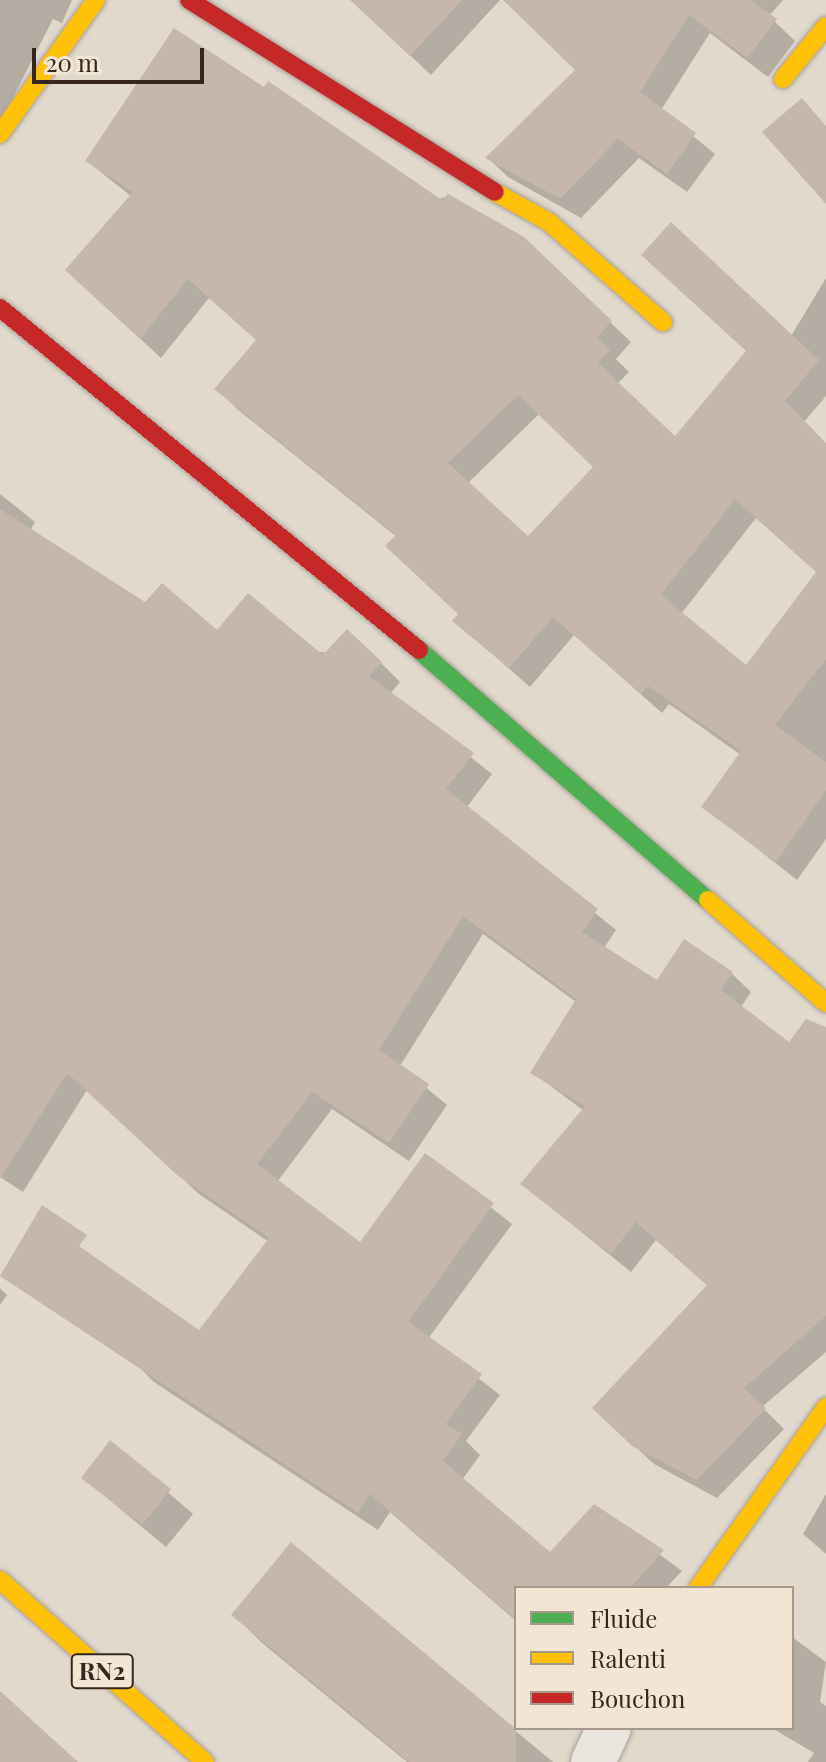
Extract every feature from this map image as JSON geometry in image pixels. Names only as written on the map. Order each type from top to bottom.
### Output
[{"type":"main road","points":[[0,134],[96,0]]},
{"type":"main road","points":[[189,0],[418,149],[549,222],[663,322]]},
{"type":"main road","points":[[783,79],[826,26]]},
{"type":"main road","points":[[0,308],[471,692],[826,1003]]},
{"type":"main road","points":[[699,1586],[826,1407]]},
{"type":"main road","name":"RN2","points":[[0,1580],[205,1762]]},
{"type":"street","points":[[593,1762],[608,1730]]},
{"type":"building","points":[[350,0],[462,0],[410,56]]},
{"type":"building","points":[[503,0],[751,0],[777,19],[747,58],[689,15],[640,92],[696,133],[667,174],[618,139],[560,199],[485,158],[575,70]]},
{"type":"building","points":[[174,28],[264,87],[268,81],[442,200],[448,194],[524,237],[612,321],[597,337],[610,350],[598,363],[675,436],[746,351],[641,255],[671,222],[819,360],[785,401],[826,443],[826,659],[775,725],[826,762],[826,790],[776,862],[701,807],[741,751],[648,686],[641,694],[553,617],[509,668],[452,621],[458,614],[385,546],[396,535],[214,389],[256,340],[188,279],[140,339],[65,270],[133,192],[85,161]],"holes":[[[518,395],[593,467],[528,536],[448,463]],[[735,499],[816,572],[746,665],[661,595]]]},
{"type":"building","points":[[802,98],[826,126],[826,204],[762,132]]},
{"type":"building","points":[[0,509],[145,602],[162,583],[217,630],[248,593],[323,655],[347,629],[382,662],[369,676],[474,753],[446,789],[598,909],[582,932],[657,980],[684,939],[733,972],[721,990],[789,1042],[806,1019],[826,1027],[826,1316],[744,1388],[766,1408],[697,1480],[632,1446],[592,1408],[707,1285],[636,1222],[611,1254],[520,1184],[585,1106],[530,1073],[576,999],[463,916],[379,1050],[429,1084],[389,1143],[312,1092],[257,1164],[360,1242],[425,1153],[494,1203],[408,1322],[482,1374],[446,1424],[462,1434],[443,1461],[550,1552],[594,1504],[664,1550],[632,1586],[514,1586],[514,1618],[370,1494],[358,1513],[0,1276],[42,1205],[87,1235],[79,1246],[199,1330],[269,1238],[177,1175],[67,1073],[0,1179]]},
{"type":"building","points":[[110,1440],[171,1489],[142,1525],[81,1478]]},
{"type":"building","points":[[291,1542],[514,1727],[516,1762],[409,1762],[231,1615]]},
{"type":"building","points":[[0,1691],[78,1762],[0,1762]]},
{"type":"traffic: fast","points":[[419,650],[708,900]]},
{"type":"traffic: slow","points":[[0,134],[96,0]]},
{"type":"traffic: slow","points":[[783,79],[826,26]]},
{"type":"traffic: slow","points":[[495,192],[549,222],[663,322]]},
{"type":"traffic: slow","points":[[708,900],[826,1003]]},
{"type":"traffic: slow","points":[[699,1586],[826,1407]]},
{"type":"traffic: slow","points":[[0,1580],[205,1762]]},
{"type":"traffic: jam","points":[[189,0],[495,192]]},
{"type":"traffic: jam","points":[[0,308],[419,650]]}]
